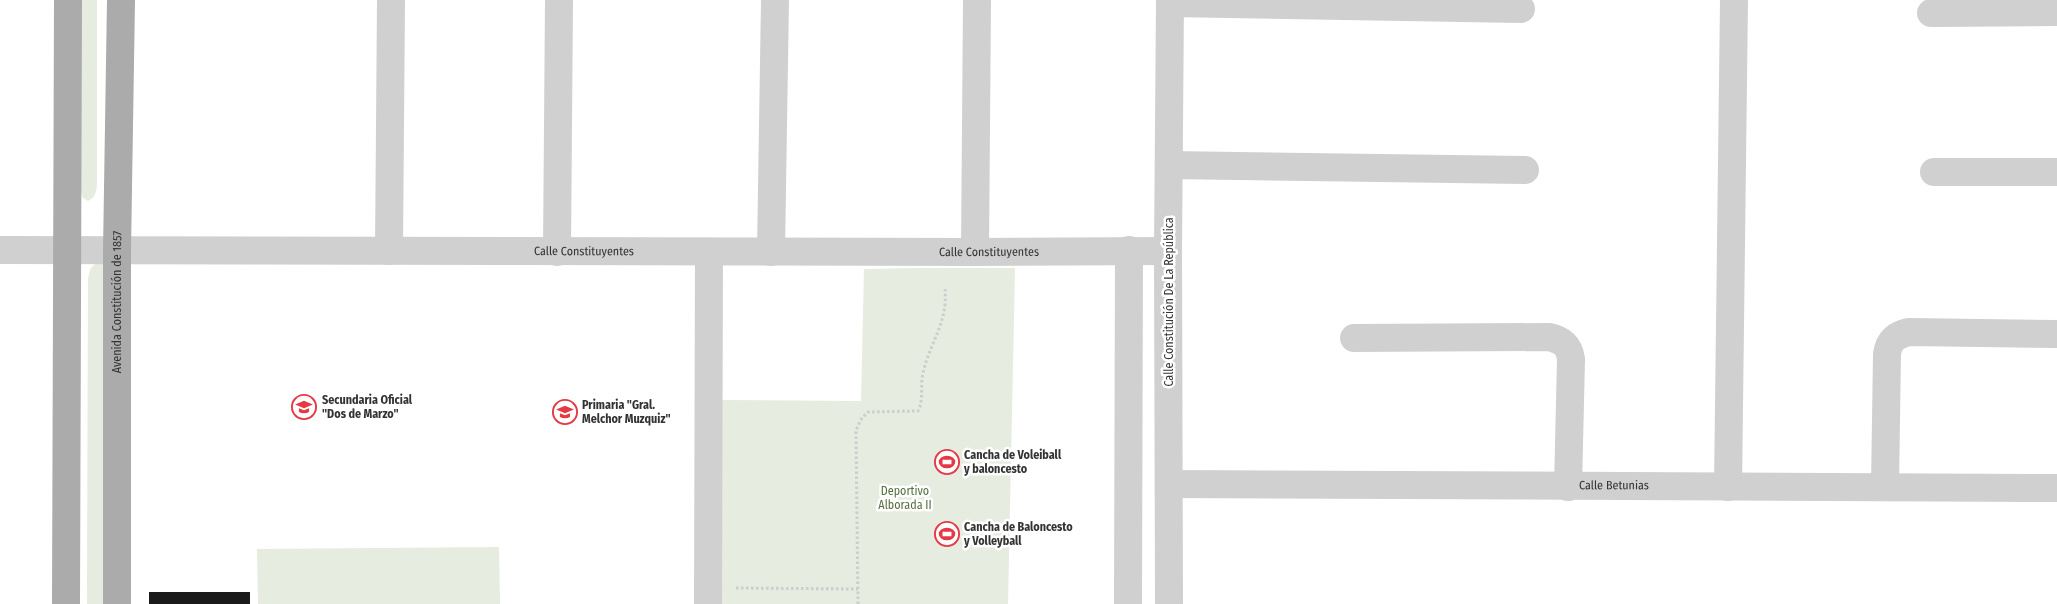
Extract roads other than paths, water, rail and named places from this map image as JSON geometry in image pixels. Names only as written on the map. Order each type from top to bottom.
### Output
[{"type":"main road","points":[[66,604],[68,0]]},
{"type":"main road","name":"Avenida Constitución de 1857","points":[[116,604],[117,251],[121,0]]},
{"type":"street","points":[[389,251],[391,0]]},
{"type":"street","points":[[557,252],[559,0]]},
{"type":"street","points":[[771,252],[775,0]]},
{"type":"street","points":[[975,252],[977,0]]},
{"type":"street","points":[[1728,487],[1734,0]]},
{"type":"street","points":[[1170,2],[1521,9]]},
{"type":"street","name":"Calle Constitución De La República","points":[[1169,604],[1168,251],[1170,2]]},
{"type":"street","points":[[1931,13],[2057,12]]},
{"type":"street","points":[[1169,165],[1525,170]]},
{"type":"street","points":[[1934,172],[2057,172]]},
{"type":"street","name":"Calle Constituyentes","points":[[0,250],[557,252],[1168,251]]},
{"type":"street","points":[[1128,604],[1129,250]]},
{"type":"street","points":[[708,596],[709,252]]},
{"type":"street","points":[[1885,486],[1887,354],[1888,346],[1893,338],[1909,332],[2057,334]]},
{"type":"street","points":[[1354,338],[1549,337],[1565,343],[1570,350],[1571,359],[1568,487]]},
{"type":"street","name":"Calle Betunias","points":[[1170,484],[2057,488]]},
{"type":"place","name":"Secundaria Oficial \"Dos de Marzo\"","points":[[304,407]]},
{"type":"place","name":"Primaria \"Gral. Melchor Muzquiz\"","points":[[565,412]]},
{"type":"place","name":"Cancha de Voleiball y baloncesto","points":[[947,462]]},
{"type":"place","name":"Cancha de Baloncesto y Volleyball","points":[[947,534]]},
{"type":"park label","name":"Deportivo Alborada II","points":[[905,498]]}]
